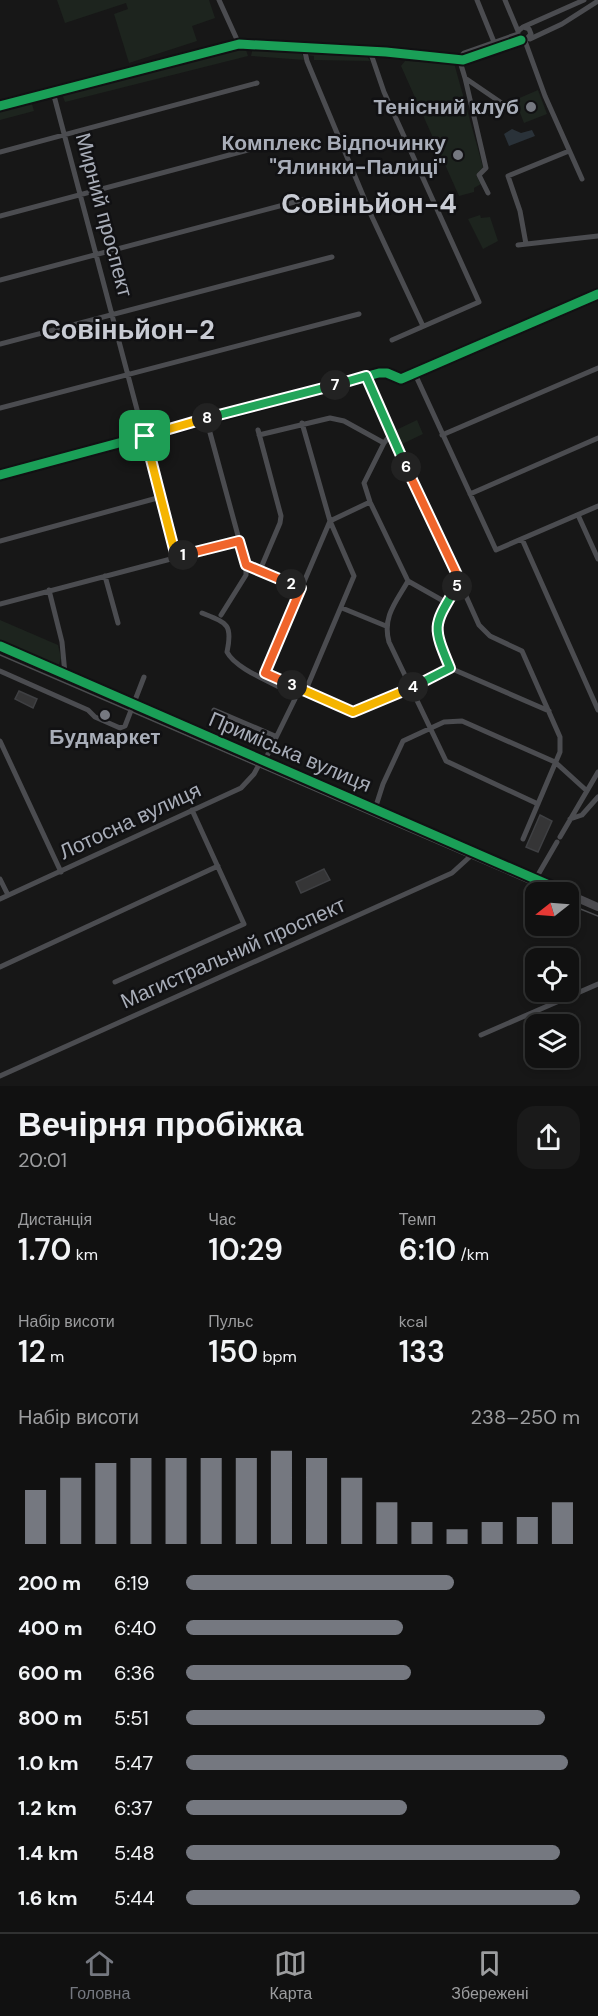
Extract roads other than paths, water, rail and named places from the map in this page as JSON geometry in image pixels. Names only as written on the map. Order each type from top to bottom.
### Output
[{"type":"street","points":[[219,0],[239,44]]},
{"type":"street","points":[[477,0],[494,42]]},
{"type":"street","points":[[506,0],[523,35],[545,96],[582,179]]},
{"type":"street","points":[[0,106],[239,44],[370,51],[463,60],[523,35],[584,0]]},
{"type":"street","points":[[459,58],[462,54],[494,42],[562,24],[598,1]]},
{"type":"street","points":[[304,47],[307,61],[372,217],[423,326]]},
{"type":"street","points":[[370,51],[384,92],[479,302],[392,340]]},
{"type":"street","points":[[459,58],[486,168],[479,175],[488,193]]},
{"type":"street","points":[[465,78],[506,106]]},
{"type":"street","points":[[0,152],[257,83]]},
{"type":"street","name":"Мирний проспект","points":[[53,92],[176,557]]},
{"type":"street","points":[[0,216],[282,141]]},
{"type":"street","points":[[526,244],[520,211],[508,176],[569,151]]},
{"type":"street","points":[[0,280],[306,199]]},
{"type":"street","points":[[518,245],[598,236]]},
{"type":"street","points":[[0,344],[333,257]]},
{"type":"street","points":[[0,475],[366,376],[384,373],[401,379],[598,294]]},
{"type":"street","points":[[0,408],[359,314]]},
{"type":"street","points":[[442,435],[598,368]]},
{"type":"street","points":[[415,374],[496,550],[598,506]]},
{"type":"street","points":[[366,376],[483,630],[522,651],[561,742],[523,839]]},
{"type":"street","points":[[206,418],[246,565],[246,575],[222,615]]},
{"type":"street","points":[[260,570],[281,516],[259,432],[324,418],[337,419],[384,443]]},
{"type":"street","points":[[302,423],[330,521],[354,572],[354,579],[305,692]]},
{"type":"street","points":[[391,434],[365,479],[365,487],[408,581],[447,603]]},
{"type":"street","points":[[470,494],[598,438]]},
{"type":"street","points":[[0,541],[161,497]]},
{"type":"street","points":[[370,502],[330,521],[265,673],[356,712],[450,668]]},
{"type":"street","points":[[578,514],[598,559]]},
{"type":"street","points":[[522,539],[598,710]]},
{"type":"street","points":[[0,604],[239,541]]},
{"type":"street","points":[[246,565],[301,588]]},
{"type":"street","points":[[105,576],[118,623]]},
{"type":"street","points":[[408,581],[388,615],[386,626],[389,642],[443,758],[448,764],[538,804]]},
{"type":"street","points":[[460,581],[438,620],[436,632],[450,668],[549,711]]},
{"type":"street","points":[[49,590],[62,642],[64,674]]},
{"type":"street","points":[[342,608],[386,626]]},
{"type":"street","name":"Лотосна вулиця","points":[[0,899],[241,788],[254,774],[295,699],[294,695],[250,672],[230,657],[227,652],[231,635],[229,628],[220,620],[202,613]]},
{"type":"street","name":"Приміська вулиця","points":[[0,646],[540,882]]},
{"type":"street","points":[[0,671],[88,710],[95,717],[120,728],[125,726],[144,677]]},
{"type":"street","points":[[214,710],[275,736]]},
{"type":"street","points":[[375,809],[400,744],[448,721],[462,721],[555,762],[587,791]]},
{"type":"street","points":[[0,741],[61,872]]},
{"type":"street","points":[[535,880],[598,772]]},
{"type":"street","points":[[570,819],[582,815],[598,797]]},
{"type":"street","points":[[115,982],[244,924],[192,810]]},
{"type":"street","name":"Магистральний проспект","points":[[0,1076],[452,873],[474,853]]},
{"type":"street","points":[[0,967],[218,867]]},
{"type":"street","points":[[0,879],[8,895]]},
{"type":"street","name":"Приміська вулиця","points":[[579,898],[598,907]]},
{"type":"street","points":[[481,1035],[598,984]]},
{"type":"tram line","points":[[0,655],[527,882]]},
{"type":"tram line","points":[[579,908],[598,916]]},
{"type":"place","name":"Тенісний клуб","points":[[531,107]]},
{"type":"place","name":"Комплекс Відпочинку \"Ялинки-Палиці\"","points":[[458,155]]},
{"type":"place","name":"Будмаркет","points":[[105,715]]},
{"type":"district","name":"Совіньйон-4","points":[[369,203]]},
{"type":"district","name":"Совіньйон-2","points":[[128,329]]}]
